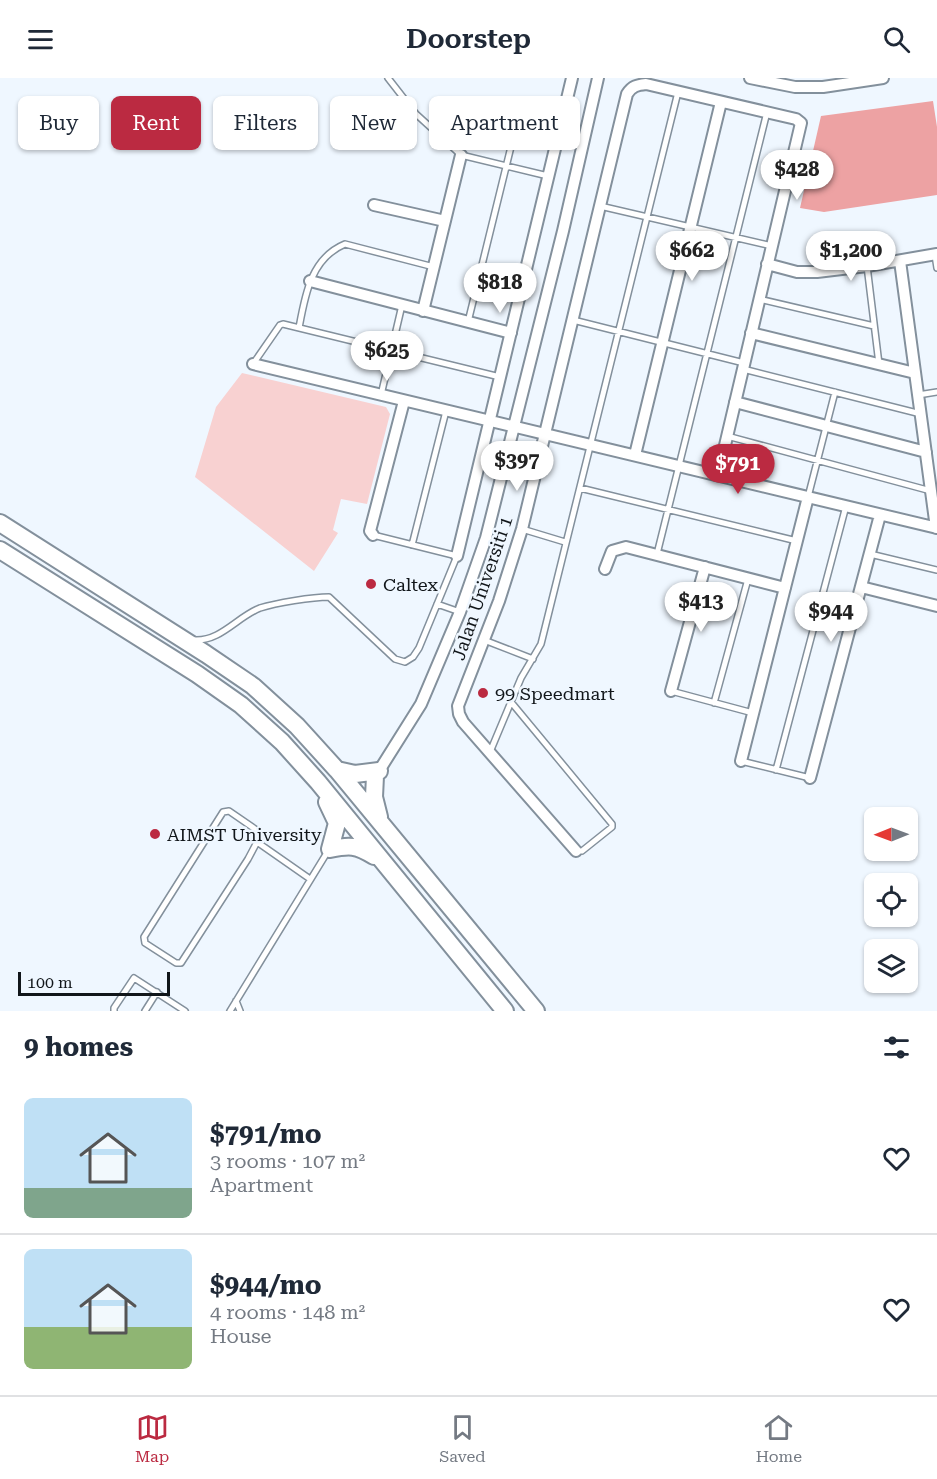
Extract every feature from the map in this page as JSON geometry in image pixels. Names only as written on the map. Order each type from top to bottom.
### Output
[{"type":"main road","points":[[0,524],[253,686],[297,726],[337,770],[536,1011]]},
{"type":"main road","points":[[0,550],[197,674],[242,705],[282,742],[318,782],[505,1011]]},
{"type":"main road","points":[[337,770],[355,774],[377,773],[374,797],[380,822]]},
{"type":"main road","points":[[318,782],[337,823],[330,849],[359,846],[383,861]]},
{"type":"street","points":[[457,556],[572,78]]},
{"type":"street","points":[[348,819],[421,704],[460,612],[486,538],[571,198],[598,78]]},
{"type":"street","points":[[750,78],[795,87],[823,87],[883,78]]},
{"type":"street","name":"Jalan Universiti 1","points":[[576,851],[463,722],[458,706],[509,573],[522,529],[627,94],[631,88],[646,84],[678,92]]},
{"type":"street","points":[[678,92],[796,119],[801,123],[718,475]]},
{"type":"street","points":[[635,455],[721,102]]},
{"type":"street","points":[[423,310],[461,155]]},
{"type":"street","points":[[374,205],[445,222]]},
{"type":"street","points":[[767,264],[797,272],[867,266],[936,255]]},
{"type":"street","points":[[253,364],[937,528],[900,261]]},
{"type":"street","points":[[310,281],[510,333]]},
{"type":"street","points":[[751,333],[915,373]]},
{"type":"street","points":[[373,535],[370,531],[404,401]]},
{"type":"street","points":[[735,402],[926,452]]},
{"type":"street","points":[[741,761],[808,497]]},
{"type":"street","points":[[810,778],[880,514]]},
{"type":"street","points":[[605,569],[612,551],[620,547],[627,547],[785,588]]},
{"type":"street","points":[[671,691],[705,567]]},
{"type":"street","points":[[861,587],[937,606]]},
{"type":"lane","points":[[388,78],[416,114],[461,155],[548,176]]},
{"type":"lane","points":[[490,752],[526,668],[541,644],[678,92]]},
{"type":"lane","points":[[657,554],[767,112]]},
{"type":"lane","points":[[468,322],[510,150]]},
{"type":"lane","points":[[600,206],[772,246]]},
{"type":"lane","points":[[299,328],[310,281],[321,262],[337,247],[345,244],[434,267]]},
{"type":"lane","points":[[936,255],[937,268]]},
{"type":"lane","points":[[867,266],[879,364]]},
{"type":"lane","points":[[759,299],[874,326]]},
{"type":"lane","points":[[381,395],[402,305]]},
{"type":"lane","points":[[573,320],[707,354],[835,392],[921,414]]},
{"type":"lane","points":[[253,364],[283,324],[500,377]]},
{"type":"lane","points":[[808,497],[835,392]]},
{"type":"lane","points":[[918,395],[937,392]]},
{"type":"lane","points":[[412,545],[446,411]]},
{"type":"lane","points":[[727,436],[931,491]]},
{"type":"lane","points":[[580,488],[797,541]]},
{"type":"lane","points":[[776,770],[846,506]]},
{"type":"lane","points":[[522,529],[565,542]]},
{"type":"lane","points":[[182,639],[205,640],[220,634],[261,608],[329,597],[395,659],[405,662],[413,657],[419,648],[457,556],[373,535]]},
{"type":"lane","points":[[870,554],[937,570]]},
{"type":"lane","points":[[714,703],[748,579]]},
{"type":"lane","points":[[437,604],[460,612]]},
{"type":"lane","points":[[483,640],[533,659]]},
{"type":"lane","points":[[671,691],[753,713]]},
{"type":"lane","points":[[511,702],[612,824],[612,827],[582,850],[576,851]]},
{"type":"lane","points":[[741,761],[810,778]]},
{"type":"lane","points":[[223,812],[229,812],[258,831],[257,842],[181,963],[176,963],[145,943],[144,937],[223,812]]},
{"type":"lane","points":[[230,1011],[348,819]]},
{"type":"lane","points":[[257,842],[310,879]]},
{"type":"lane","points":[[114,1011],[132,978],[136,978],[185,1011]]},
{"type":"lane","points":[[145,1011],[157,992]]},
{"type":"lane","points":[[236,1001],[240,1011]]},
{"type":"shaded area","points":[[933,101],[937,127],[937,195],[824,212],[800,208],[821,116]]},
{"type":"shaded area","points":[[242,373],[386,407],[390,414],[367,504],[341,499],[333,530],[338,533],[314,571],[195,477],[216,407]]},
{"type":"place","name":"Caltex","points":[[371,584]]},
{"type":"place","name":"99 Speedmart","points":[[483,693]]},
{"type":"place","name":"AIMST University","points":[[155,834]]}]
